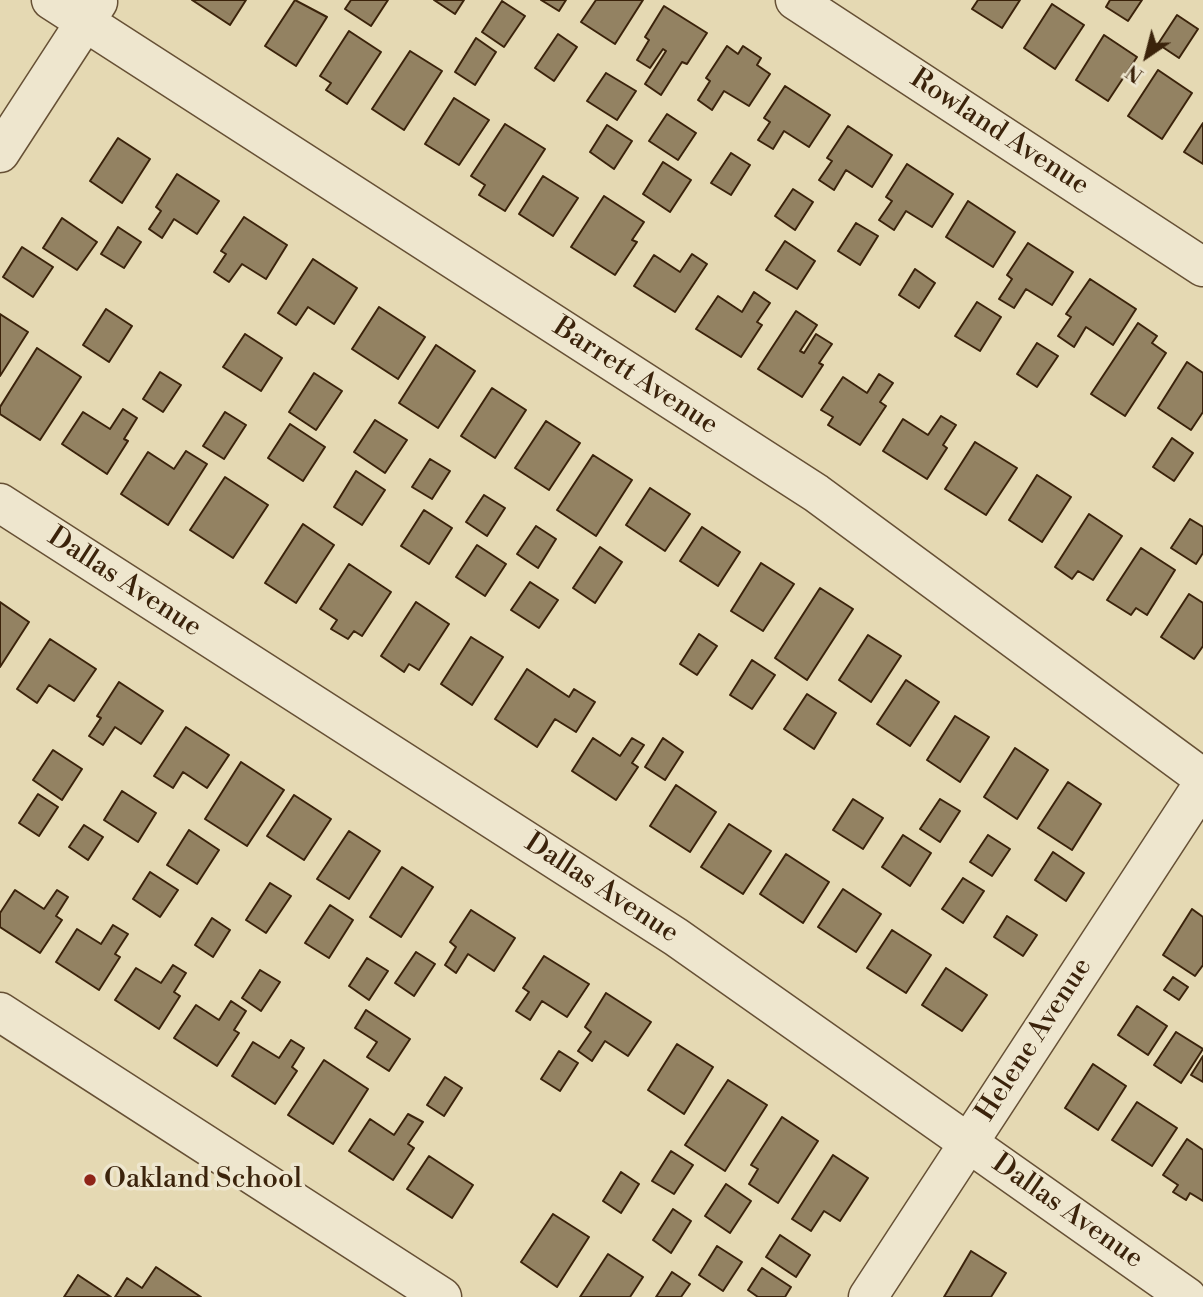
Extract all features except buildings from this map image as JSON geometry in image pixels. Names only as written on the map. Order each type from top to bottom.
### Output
[{"type":"street","name":"Barrett Avenue","points":[[51,0],[92,11],[816,493],[1203,778]]},
{"type":"street","name":"Rowland Avenue","points":[[795,0],[1203,267]]},
{"type":"street","points":[[0,153],[92,11]]},
{"type":"street","name":"Dallas Avenue","points":[[0,503],[676,937],[1187,1297]]},
{"type":"street","name":"Helene Avenue","points":[[868,1297],[1203,783]]},
{"type":"street","points":[[0,1012],[442,1297]]},
{"type":"place","name":"Oakland School","points":[[90,1180]]}]
